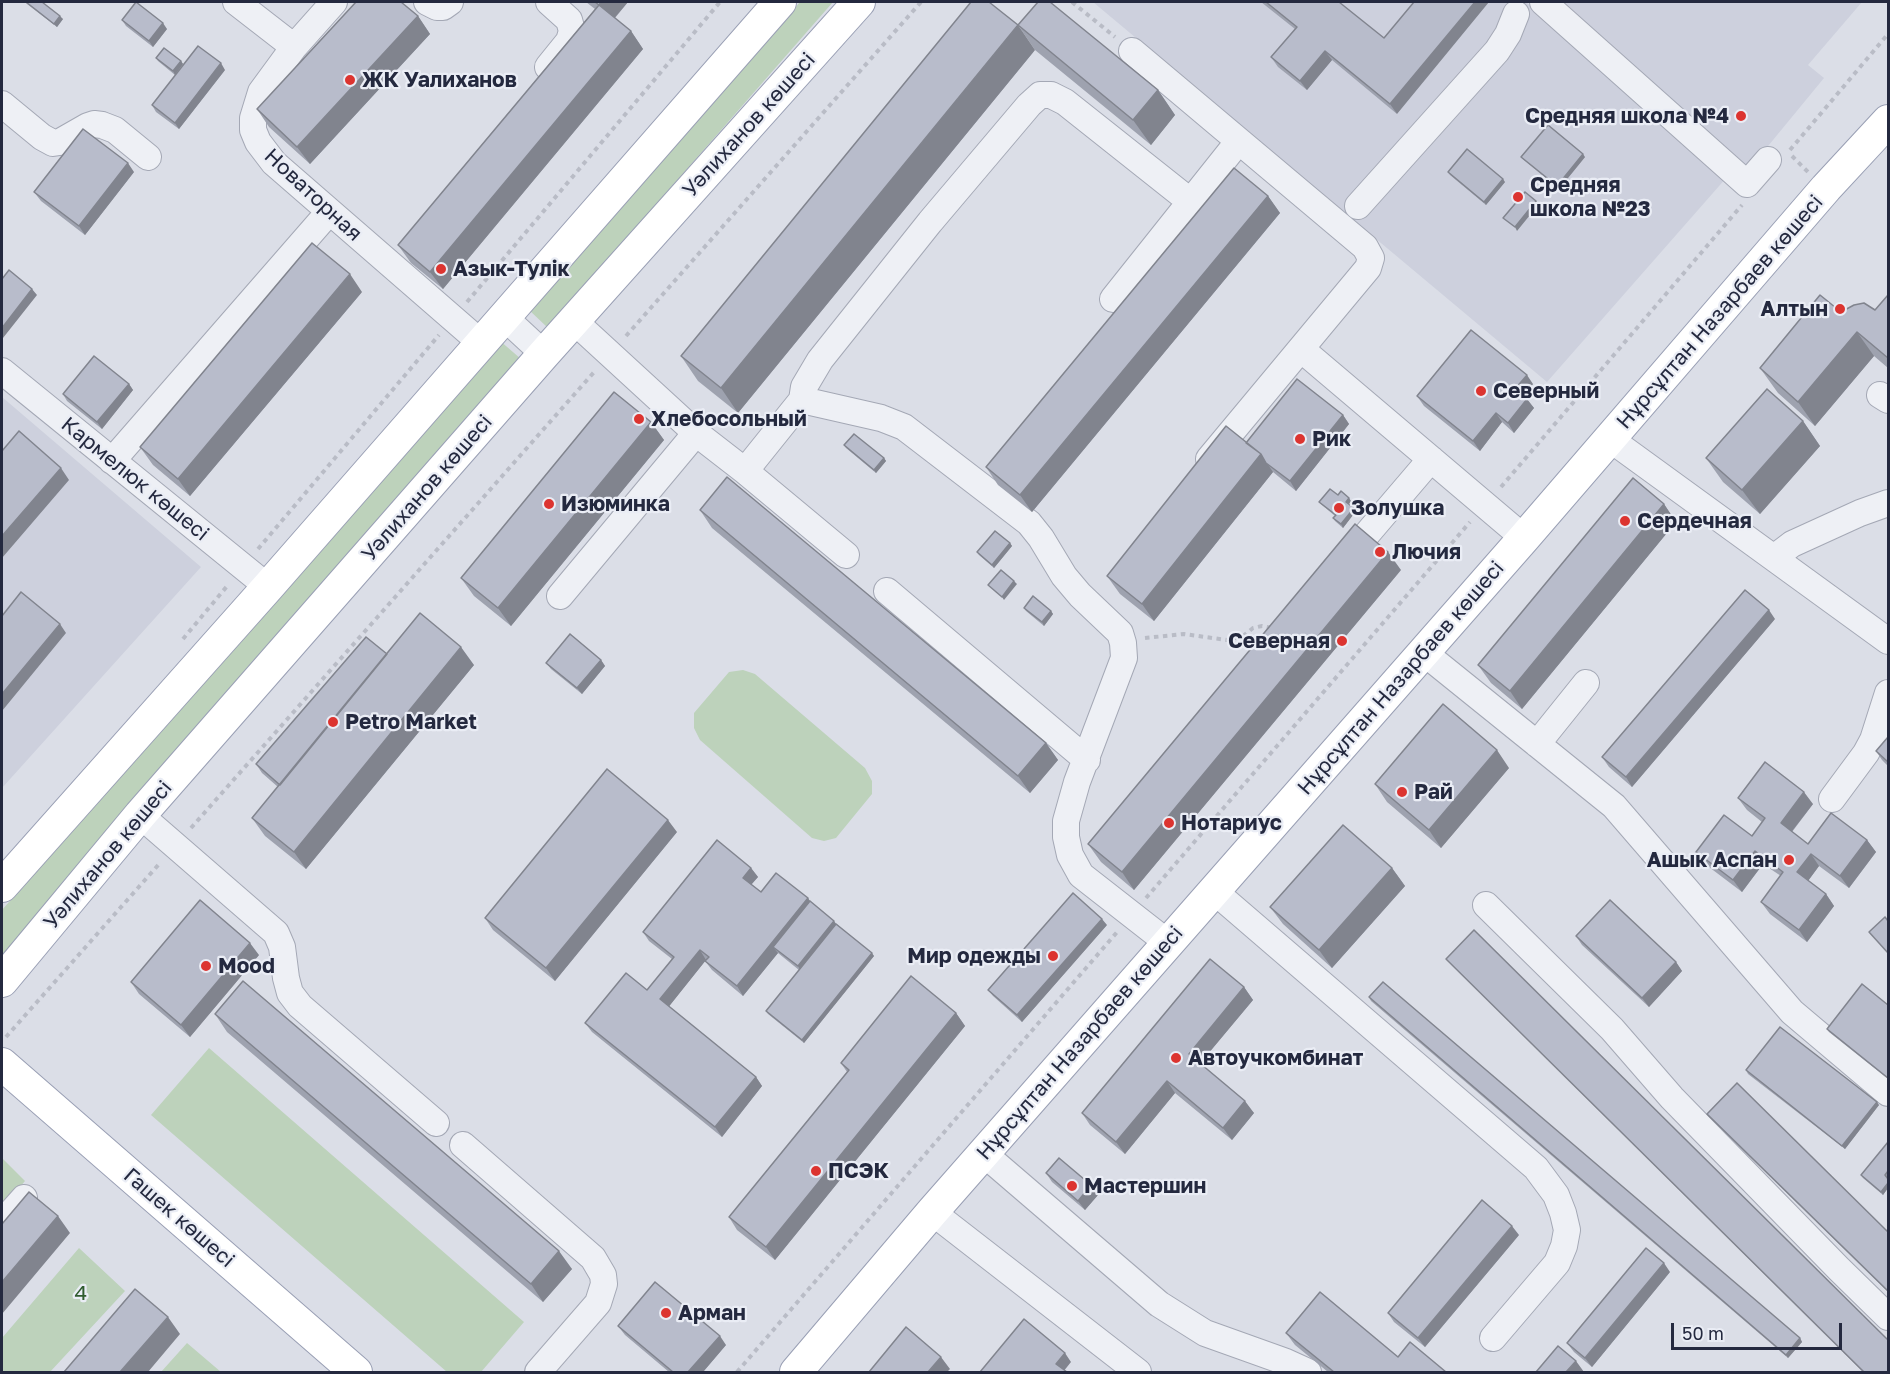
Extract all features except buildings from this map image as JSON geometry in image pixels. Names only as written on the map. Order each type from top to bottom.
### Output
[{"type":"main road","points":[[2,886],[780,2]]},
{"type":"main road","name":"Уәлиханов көшесі","points":[[2,981],[140,815],[544,354],[859,2]]},
{"type":"main road","name":"Нұрсұлтан Назарбаев көшесі","points":[[796,1372],[983,1153],[1524,538],[1826,188],[1888,121]]},
{"type":"main road","name":"Гашек көшесі","points":[[2,1064],[356,1372]]},
{"type":"street","points":[[236,2],[294,47]]},
{"type":"street","name":"Новаторная","points":[[334,2],[294,47],[261,92],[253,118],[254,130],[264,153],[329,212],[394,252],[452,319],[480,342]]},
{"type":"street","points":[[427,2],[437,7],[443,7],[450,2]]},
{"type":"street","points":[[536,81],[566,45],[572,31],[569,20],[549,2]]},
{"type":"street","points":[[1543,2],[1748,184],[1778,156]]},
{"type":"street","points":[[1358,206],[1497,51],[1508,34],[1516,14]]},
{"type":"street","points":[[1132,51],[1365,247],[1371,258],[1368,268],[1197,473]]},
{"type":"street","points":[[745,471],[802,400],[804,387],[820,360],[930,222],[1040,95],[1051,94],[1065,102],[1191,202]]},
{"type":"street","points":[[2,104],[42,137],[53,143],[60,142],[88,126],[102,124],[115,130],[148,157]]},
{"type":"street","points":[[1113,299],[1238,141]]},
{"type":"street","points":[[112,461],[329,212]]},
{"type":"street","points":[[503,316],[544,354]]},
{"type":"street","points":[[574,321],[696,433],[846,555]]},
{"type":"street","points":[[1301,349],[1524,538]]},
{"type":"street","name":"Кармелюк көшесі","points":[[2,371],[268,586]]},
{"type":"street","points":[[802,400],[881,418],[904,427],[1029,523],[1064,576],[1080,595],[1120,633],[1124,643],[1124,658],[1077,782],[1066,821],[1070,855],[1088,866],[1131,915],[1168,943]]},
{"type":"street","points":[[560,596],[696,433]]},
{"type":"street","points":[[1610,439],[1888,641]]},
{"type":"street","points":[[1327,580],[1431,459]]},
{"type":"street","points":[[1775,557],[1792,544],[1860,513],[1888,503]]},
{"type":"street","points":[[886,591],[1087,760]]},
{"type":"street","points":[[1423,652],[1614,806],[1792,1012],[1888,1093]]},
{"type":"street","points":[[1537,744],[1586,683]]},
{"type":"street","points":[[1832,799],[1859,764],[1873,740],[1888,693]]},
{"type":"street","points":[[140,815],[276,933],[282,947],[290,993],[300,1006],[436,1123]]},
{"type":"street","points":[[1214,891],[1536,1168],[1556,1195],[1567,1230],[1557,1263],[1493,1338]]},
{"type":"street","points":[[1486,905],[1612,1029],[1672,1098],[1888,1317]]},
{"type":"street","points":[[463,1144],[593,1258],[603,1275],[604,1284],[598,1302],[538,1372]]},
{"type":"street","points":[[983,1153],[1159,1304],[1205,1333],[1308,1372]]},
{"type":"street","points":[[2,1223],[24,1198]]},
{"type":"street","points":[[932,1212],[1138,1372]]},
{"type":"path","points":[[175,648],[720,2]]},
{"type":"path","points":[[2,1043],[921,2]]},
{"type":"path","points":[[1072,2],[1132,51]]},
{"type":"path","points":[[1778,156],[1888,34]]},
{"type":"path","points":[[737,1372],[1745,202]]},
{"type":"path","points":[[1124,643],[1154,636],[1184,634],[1227,640],[1244,636],[1253,628],[1262,626],[1277,630]]},
{"type":"shaded area","name":"Средняя школа №23","points":[[1093,2],[1526,2],[1727,177],[1547,382]]},
{"type":"shaded area","name":"Средняя школа №4","points":[[1559,2],[1862,2],[1808,65],[1824,78],[1750,168]]},
{"type":"shaded area","points":[[2,397],[201,567],[2,788]]},
{"type":"green space","points":[[800,2],[833,2],[548,328],[528,309]]},
{"type":"green space","points":[[499,340],[521,359],[2,957],[2,910]]},
{"type":"green space","points":[[743,670],[755,674],[865,768],[872,781],[872,794],[836,838],[824,841],[812,838],[700,740],[694,728],[694,713],[729,672]]},
{"type":"green space","points":[[209,1048],[524,1322],[481,1372],[447,1372],[151,1115]]},
{"type":"green space","points":[[2,1158],[25,1181],[2,1208]]},
{"type":"green space","name":"4","points":[[79,1248],[125,1291],[50,1372],[2,1372],[2,1338]]},
{"type":"green space","points":[[187,1343],[221,1372],[161,1372]]},
{"type":"place","name":"ЖК Уалиханов","points":[[350,80]]},
{"type":"place","name":"Средняя школа №4","points":[[1741,116]]},
{"type":"place","name":"Средняя школа №23","points":[[1518,197]]},
{"type":"place","name":"Азык-Тулiк","points":[[441,269]]},
{"type":"place","name":"Алтын","points":[[1840,309]]},
{"type":"place","name":"Северный","points":[[1481,391]]},
{"type":"place","name":"Хлебосольный","points":[[639,419]]},
{"type":"place","name":"Рик","points":[[1300,439]]},
{"type":"place","name":"Изюминка","points":[[549,504]]},
{"type":"place","name":"Золушка","points":[[1339,508]]},
{"type":"place","name":"Сердечная","points":[[1625,521]]},
{"type":"place","name":"Лючия","points":[[1380,552]]},
{"type":"place","name":"Северная","points":[[1342,641]]},
{"type":"place","name":"Petro Market","points":[[333,722]]},
{"type":"place","name":"Рай","points":[[1402,792]]},
{"type":"place","name":"Нотариус","points":[[1169,823]]},
{"type":"place","name":"Ашык Аспан","points":[[1789,860]]},
{"type":"place","name":"Мир одежды","points":[[1053,956]]},
{"type":"place","name":"Mood","points":[[206,966]]},
{"type":"place","name":"Автоучкомбинат","points":[[1176,1058]]},
{"type":"place","name":"ПСЭК","points":[[816,1171]]},
{"type":"place","name":"Мастершин","points":[[1072,1186]]},
{"type":"place","name":"Арман","points":[[666,1313]]}]
